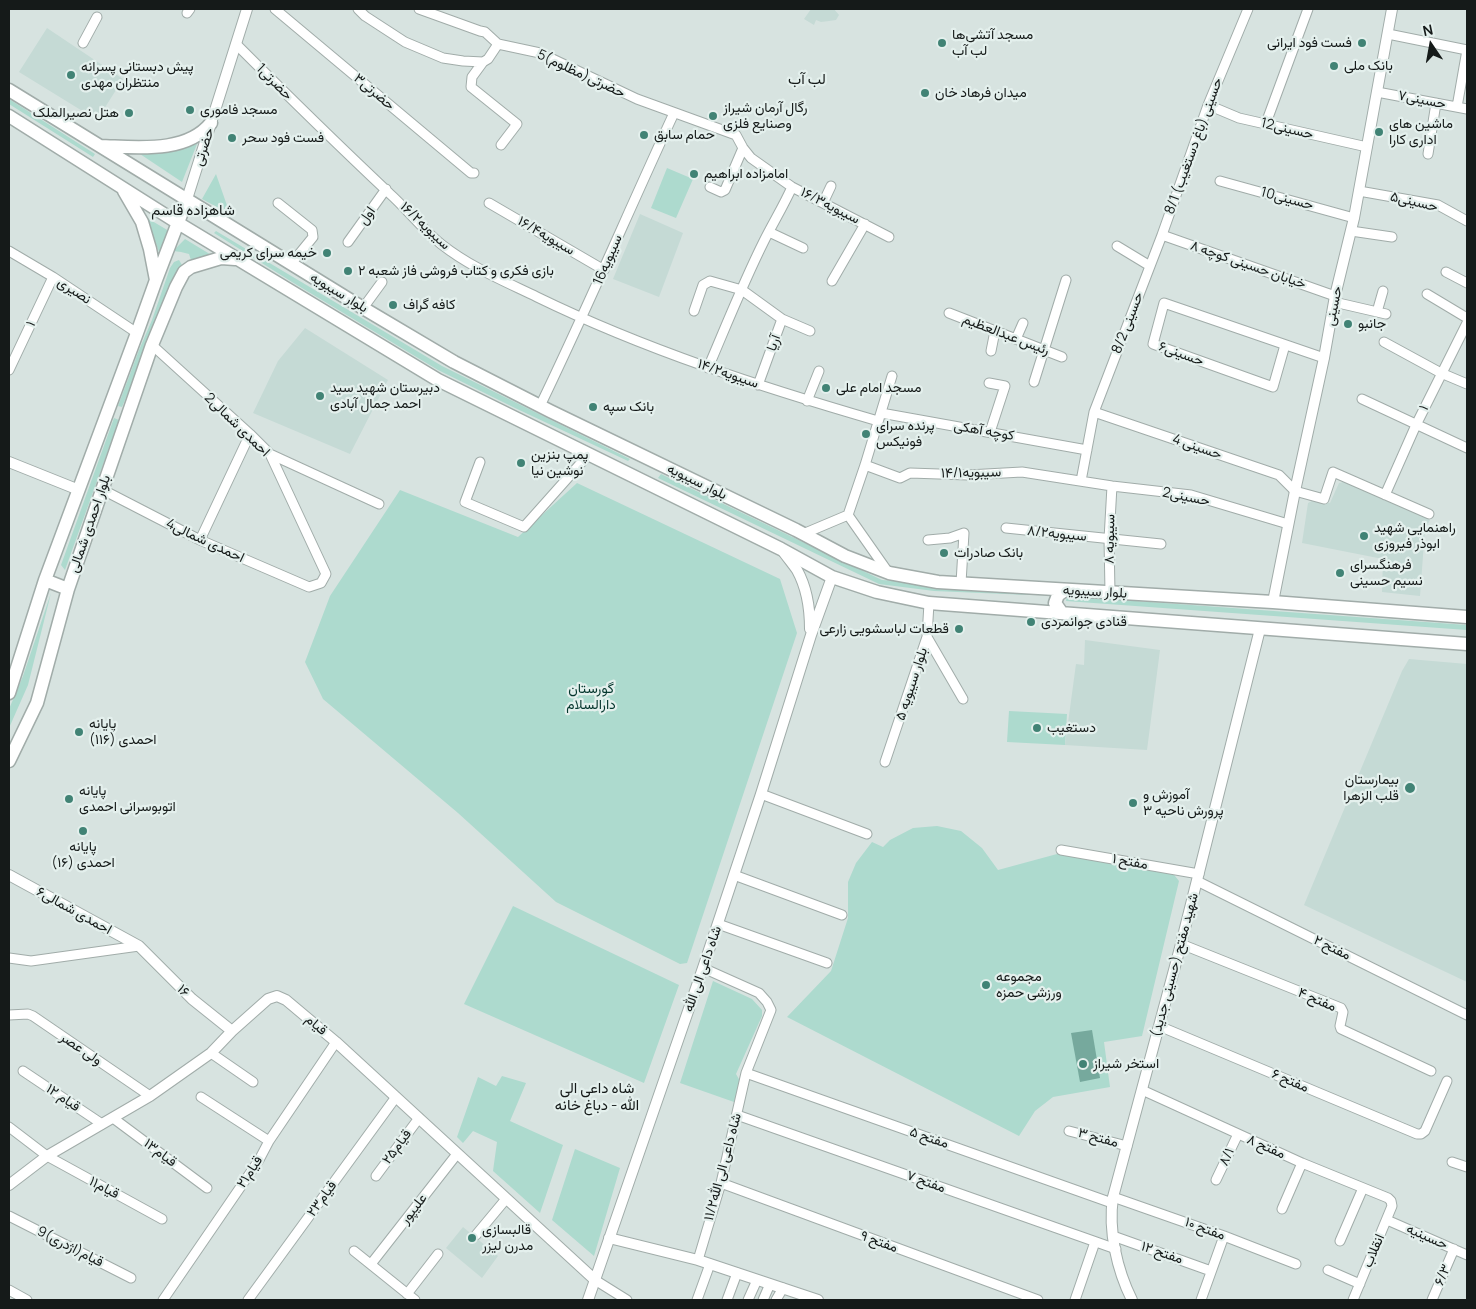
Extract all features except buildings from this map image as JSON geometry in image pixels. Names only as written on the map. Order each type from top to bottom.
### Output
[{"type":"main road","name":"بلوار سیبویه","points":[[9,90],[454,362],[845,556],[889,573],[938,582],[1273,602],[1467,617]]},
{"type":"main road","name":"بلوار سیبویه","points":[[9,116],[178,224],[438,380],[781,549],[832,577],[877,592],[929,603],[1467,644]]},
{"type":"main road","points":[[99,146],[144,147],[170,145],[196,136],[205,131],[211,123]]},
{"type":"main road","points":[[123,188],[142,222],[156,280]]},
{"type":"main road","name":"بلوار احمدی شمالی","points":[[9,693],[45,580],[187,199]]},
{"type":"main road","name":"بلوار احمدی شمالی","points":[[9,761],[37,703],[68,589],[152,345],[176,287],[184,272],[191,267],[221,258],[237,260]]},
{"type":"main road","points":[[638,478],[647,458]]},
{"type":"main road","points":[[45,580],[68,589]]},
{"type":"main road","points":[[1025,610],[1034,606],[1037,600],[1036,594],[1031,588]]},
{"type":"main road","points":[[1062,613],[1055,603],[1058,594],[1065,590]]},
{"type":"street","name":"حضرتی","points":[[187,199],[247,9]]},
{"type":"street","name":"حضرتی۳","points":[[275,9],[471,173],[474,173]]},
{"type":"street","points":[[358,9],[365,16],[405,42],[442,58],[483,62]]},
{"type":"street","points":[[419,9],[474,30],[485,32],[498,44],[472,78],[471,87],[517,124],[501,145]]},
{"type":"street","name":"8/1 حسینی (باغ دستغیب)","points":[[1162,235],[1208,106],[1248,9]]},
{"type":"street","points":[[1266,124],[1308,9]]},
{"type":"street","name":"حسینی","points":[[1273,602],[1335,299],[1354,218],[1392,9]]},
{"type":"street","points":[[83,43],[97,17]]},
{"type":"street","points":[[1388,34],[1467,50],[1457,107]]},
{"type":"street","name":"1حضرتی","points":[[236,44],[313,121]]},
{"type":"street","name":"5حضرتی(مظلوم)","points":[[498,44],[540,52],[637,99],[674,113]]},
{"type":"street","name":"حسینی۷","points":[[1377,92],[1467,109]]},
{"type":"street","points":[[1428,154],[1436,103]]},
{"type":"street","name":"حسینی12","points":[[1208,106],[1238,118],[1367,147]]},
{"type":"street","name":"سیبویه۱۶/۳","points":[[674,113],[736,135],[751,158],[792,187],[889,237]]},
{"type":"street","name":"سیبویه16","points":[[540,406],[604,270],[624,220],[674,113]]},
{"type":"street","name":"سیبویه۱۶/۲","points":[[313,121],[386,189],[440,243],[475,267],[582,318]]},
{"type":"street","points":[[710,187],[721,192],[725,190],[743,148]]},
{"type":"street","name":"حسینی10","points":[[1220,181],[1354,218]]},
{"type":"street","points":[[823,203],[831,186]]},
{"type":"street","points":[[708,368],[742,290],[792,187]]},
{"type":"street","name":"اول","points":[[348,242],[386,189]]},
{"type":"street","name":"حسینی۵","points":[[1359,191],[1438,205],[1467,221]]},
{"type":"street","points":[[278,203],[312,230],[314,234],[291,264]]},
{"type":"street","name":"سیبویه۱۶/۴","points":[[489,203],[604,270]]},
{"type":"street","points":[[832,281],[865,224]]},
{"type":"street","points":[[1351,231],[1392,237]]},
{"type":"street","points":[[769,232],[803,248]]},
{"type":"street","name":"8/2 حسینی","points":[[1081,481],[1094,412],[1162,235]]},
{"type":"street","name":"خیابان حسینی کوچه ۸","points":[[1162,235],[1335,299],[1382,313],[1383,291]]},
{"type":"street","points":[[1117,246],[1150,266]]},
{"type":"street","name":"نصیری","points":[[9,251],[54,277],[137,333]]},
{"type":"street","points":[[1446,272],[1467,282]]},
{"type":"street","name":"۱","points":[[9,370],[54,277]]},
{"type":"street","points":[[1034,382],[1066,280]]},
{"type":"street","points":[[694,311],[703,285],[706,282],[710,281],[742,290]]},
{"type":"street","points":[[363,308],[382,282]]},
{"type":"street","name":"آریا","points":[[742,290],[782,319],[758,385]]},
{"type":"street","points":[[1427,294],[1467,318]]},
{"type":"street","name":"حسینی۶","points":[[1285,345],[1274,387],[1152,344],[1164,303],[1324,358]]},
{"type":"street","name":"رئیس عبدالعظیم","points":[[949,313],[1062,357]]},
{"type":"street","name":"سیبویه۱۴/۲","points":[[582,318],[708,368],[758,385],[807,401],[879,417]]},
{"type":"street","points":[[782,319],[810,331]]},
{"type":"street","points":[[1016,339],[1023,323]]},
{"type":"street","name":"۱","points":[[1385,495],[1416,425],[1467,323]]},
{"type":"street","points":[[991,351],[995,331]]},
{"type":"street","points":[[1384,342],[1467,384]]},
{"type":"street","name":"2احمدی شمالی","points":[[152,345],[270,454],[326,574],[322,583],[309,587]]},
{"type":"street","points":[[807,401],[819,371]]},
{"type":"street","points":[[803,534],[848,515],[892,376]]},
{"type":"street","points":[[988,383],[1005,386],[990,432]]},
{"type":"street","points":[[1362,399],[1467,448]]},
{"type":"street","name":"حسینی 4","points":[[1094,412],[1279,475],[1295,491]]},
{"type":"street","name":"کوچه آهکی","points":[[879,417],[990,432],[1087,450]]},
{"type":"street","points":[[200,540],[250,434]]},
{"type":"street","points":[[270,454],[379,504]]},
{"type":"street","points":[[480,462],[465,502],[524,527],[588,454]]},
{"type":"street","points":[[9,462],[79,490]]},
{"type":"street","name":"سیبویه۱۴/۱","points":[[865,465],[900,478],[910,474],[968,475],[1022,472],[1081,481]]},
{"type":"street","points":[[1295,491],[1324,499],[1333,472],[1429,514]]},
{"type":"street","name":"حسینی2","points":[[1081,481],[1191,495],[1288,524]]},
{"type":"street","name":"سیبویه ۸","points":[[1110,592],[1109,539],[1112,486]]},
{"type":"street","name":"4احمدی شمالی","points":[[102,490],[200,540],[309,587]]},
{"type":"street","points":[[848,515],[889,573]]},
{"type":"street","name":"سیبویه۸/۲","points":[[1006,528],[1161,544]]},
{"type":"street","points":[[928,540],[950,538],[964,533],[961,583]]},
{"type":"street","points":[[781,549],[797,570],[804,587],[810,611],[811,635]]},
{"type":"street","name":"شاه داعی الی الله","points":[[588,1300],[762,794],[811,635],[832,577]]},
{"type":"street","name":"بلوار سیبویه ۵","points":[[885,762],[927,637],[929,603]]},
{"type":"street","name":"شهید مفتح (حسینی جدید)","points":[[1132,1300],[1124,1284],[1113,1236],[1113,1200],[1198,878],[1260,629]]},
{"type":"street","points":[[927,637],[964,699]]},
{"type":"street","points":[[762,794],[867,834]]},
{"type":"street","name":"مفتح ۱","points":[[1061,850],[1198,878]]},
{"type":"street","name":"احمدی شمالی۶","points":[[9,875],[139,946]]},
{"type":"street","points":[[734,875],[842,915]]},
{"type":"street","name":"مفتح ۲","points":[[1198,878],[1467,1015]]},
{"type":"street","points":[[718,924],[827,963]]},
{"type":"street","name":"مفتح ۴","points":[[1181,944],[1341,1008],[1343,1012],[1341,1030],[1431,1071]]},
{"type":"street","points":[[9,958],[31,961],[139,946]]},
{"type":"street","name":"۱۶","points":[[139,946],[192,999],[232,1031]]},
{"type":"street","name":"۱۱/۲شاه داعی الی الله","points":[[698,1260],[721,1183],[746,1073],[772,1010],[759,993],[703,968]]},
{"type":"street","name":"قیام","points":[[9,1185],[47,1156],[150,1096],[211,1053],[232,1031],[268,999],[277,996],[286,1000],[336,1042],[594,1280]]},
{"type":"street","name":"ولی عصر","points":[[9,1015],[28,1014],[33,1016],[150,1096]]},
{"type":"street","name":"مفتح ۶","points":[[1159,1026],[1418,1134],[1422,1134],[1425,1131],[1447,1081]]},
{"type":"street","name":"قیام۲۱","points":[[163,1300],[259,1160],[269,1141],[336,1042]]},
{"type":"street","points":[[211,1053],[253,1082]]},
{"type":"street","name":"قیام ۱۲","points":[[23,1071],[102,1124]]},
{"type":"street","name":"مفتح ۵","points":[[746,1073],[1113,1200]]},
{"type":"street","name":"مفتح ۸","points":[[1142,1090],[1392,1201]]},
{"type":"street","points":[[201,1096],[269,1141]]},
{"type":"street","name":"قیام۲۳","points":[[248,1300],[396,1097]]},
{"type":"street","name":"مفتح ۷","points":[[737,1115],[1116,1249]]},
{"type":"street","name":"قیام۱۳","points":[[113,1118],[207,1188]]},
{"type":"street","name":"قیام۲۵","points":[[376,1176],[419,1118]]},
{"type":"street","name":"قیام۱۱","points":[[9,1127],[47,1156],[162,1219]]},
{"type":"street","name":"مفتح ۳","points":[[1069,1131],[1127,1146]]},
{"type":"street","name":"۸/۱","points":[[1216,1180],[1238,1134]]},
{"type":"street","name":"علیپور","points":[[371,1264],[457,1154]]},
{"type":"street","points":[[1282,1209],[1302,1162]]},
{"type":"street","points":[[1452,1162],[1467,1167]]},
{"type":"street","name":"مفتح ۹","points":[[721,1183],[1038,1300]]},
{"type":"street","points":[[1340,1241],[1363,1188]]},
{"type":"street","points":[[476,1235],[506,1199]]},
{"type":"street","name":"مفتح ۱۰","points":[[1113,1200],[1224,1236],[1296,1264]]},
{"type":"street","name":"انقلاب","points":[[1353,1300],[1387,1220],[1392,1201]]},
{"type":"street","name":"قیام(اژدری)9","points":[[9,1216],[131,1278]]},
{"type":"street","name":"حسینیه","points":[[1387,1220],[1467,1255]]},
{"type":"street","name":"مفتح ۱۲","points":[[1113,1236],[1211,1271]]},
{"type":"street","points":[[1204,1299],[1211,1271],[1224,1236]]},
{"type":"street","points":[[609,1238],[698,1260],[814,1300]]},
{"type":"street","points":[[1075,1300],[1094,1242]]},
{"type":"street","name":"۶/۳","points":[[1432,1300],[1454,1249]]},
{"type":"street","points":[[354,1251],[415,1300]]},
{"type":"street","points":[[407,1294],[438,1254]]},
{"type":"street","points":[[697,1300],[710,1264]]},
{"type":"street","points":[[1328,1270],[1360,1284]]},
{"type":"street","points":[[726,1300],[737,1273]]},
{"type":"street","points":[[594,1280],[627,1300]]},
{"type":"street","points":[[748,1300],[757,1280]]},
{"type":"street","points":[[763,1300],[770,1284]]},
{"type":"street","points":[[776,1300],[782,1288]]},
{"type":"street","points":[[9,1290],[27,1300]]},
{"type":"shaded area","points":[[811,9],[834,9],[839,15],[836,20],[821,22],[816,20],[814,25],[804,19]]},
{"type":"shaded area","name":"پیش دبستانی پسرانه منتظران مهدی","points":[[47,28],[123,79],[97,120],[19,72]]},
{"type":"shaded area","points":[[640,214],[683,233],[659,297],[613,279]]},
{"type":"shaded area","name":"دبیرستان شهید سید احمد جمال آبادی","points":[[305,328],[388,380],[350,454],[253,413],[278,361]]},
{"type":"shaded area","name":"راهنمایی شهید ابوذر فیروزی","points":[[1348,481],[1430,520],[1425,529],[1420,596],[1382,592],[1383,559],[1302,543],[1308,503],[1314,500],[1330,503],[1339,483]]},
{"type":"shaded area","points":[[1085,640],[1160,650],[1147,750],[1065,745],[1076,664],[1084,665]]},
{"type":"shaded area","name":"بیمارستان قلب الزهرا","points":[[1409,659],[1467,664],[1467,982],[1304,905],[1402,671]]},
{"type":"shaded area","points":[[1092,1030],[1100,1078],[1080,1082],[1071,1033]]},
{"type":"shaded area","name":"قالبسازی مدرن لیزر","points":[[463,1227],[498,1256],[482,1278],[446,1248]]},
{"type":"green space","points":[[9,99],[95,154],[93,157],[9,104]]},
{"type":"green space","points":[[197,144],[182,182],[137,152],[160,152]]},
{"type":"green space","points":[[667,168],[693,179],[676,218],[651,208]]},
{"type":"green space","points":[[216,174],[230,214],[202,199]]},
{"type":"green space","points":[[147,218],[169,231],[160,255]]},
{"type":"green space","points":[[216,231],[442,366],[630,459],[628,461],[438,370],[292,282],[214,233]]},
{"type":"green space","points":[[185,239],[213,256],[192,263],[189,254],[173,251]]},
{"type":"green space","points":[[179,260],[182,265],[122,407],[118,406],[170,268],[174,262]]},
{"type":"green space","points":[[114,418],[119,420],[65,570],[61,565]]},
{"type":"green space","points":[[661,474],[882,580],[1030,591],[1029,595],[934,591],[879,584],[658,478]]},
{"type":"green space","name":"گورستان دارالسلام","points":[[577,483],[780,579],[797,633],[687,963],[680,964],[556,902],[458,813],[323,699],[305,662],[330,596],[400,490],[518,537]]},
{"type":"green space","points":[[51,593],[28,685],[9,728],[9,709],[23,676]]},
{"type":"green space","points":[[1067,596],[1467,625],[1467,630],[1066,601]]},
{"type":"green space","name":"دستغیب","points":[[1009,711],[1067,714],[1065,745],[1007,742]]},
{"type":"green space","name":"مجموعه ورزشی حمزه","points":[[937,826],[961,831],[982,848],[998,870],[1057,854],[1171,871],[1179,881],[1142,1036],[1104,1042],[1110,1087],[1053,1097],[1035,1111],[1019,1136],[787,1017],[831,971],[848,918],[848,882],[856,863],[872,842],[883,847],[890,840],[913,828]]},
{"type":"green space","points":[[513,906],[679,985],[644,1083],[464,1004]]},
{"type":"green space","points":[[713,981],[752,999],[762,1010],[762,1016],[736,1074],[740,1081],[734,1102],[680,1083]]},
{"type":"green space","points":[[502,1076],[526,1083],[510,1121],[563,1145],[540,1213],[493,1171],[497,1142],[473,1131],[463,1143],[457,1137],[478,1077],[496,1086]]},
{"type":"green space","points":[[575,1149],[620,1168],[594,1256],[552,1220]]},
{"type":"place","name":"مسجد آتشی‌ها لب آب","points":[[942,43]]},
{"type":"place","name":"فست فود ایرانی","points":[[1362,43]]},
{"type":"place","name":"بانک ملی","points":[[1334,66]]},
{"type":"place","name":"پیش دبستانی پسرانه منتظران مهدی","points":[[71,75]]},
{"type":"place","name":"میدان فرهاد خان","points":[[925,93]]},
{"type":"place","name":"مسجد فاموری","points":[[190,110]]},
{"type":"place","name":"هتل نصیرالملک","points":[[129,113]]},
{"type":"place","name":"رگال آرمان شیراز وصنایع فلزی","points":[[713,116]]},
{"type":"place","name":"ماشین های اداری کارا","points":[[1379,132]]},
{"type":"place","name":"حمام سابق","points":[[644,135]]},
{"type":"place","name":"فست فود سحر","points":[[232,138]]},
{"type":"place","name":"امامزاده ابراهیم","points":[[694,174]]},
{"type":"place","name":"خیمه سرای کریمی","points":[[327,253]]},
{"type":"place","name":"بازی فکری و کتاب فروشی فاز شعبه ۲","points":[[348,271]]},
{"type":"place","name":"کافه گراف","points":[[393,305]]},
{"type":"place","name":"جانبو","points":[[1348,324]]},
{"type":"place","name":"مسجد امام علی","points":[[826,388]]},
{"type":"place","name":"دبیرستان شهید سید احمد جمال آبادی","points":[[320,396]]},
{"type":"place","name":"بانک سپه","points":[[593,407]]},
{"type":"place","name":"پرنده سرای فونیکس","points":[[866,434]]},
{"type":"place","name":"پمپ بنزین نوشین نیا","points":[[521,463]]},
{"type":"place","name":"راهنمایی شهید ابوذر فیروزی","points":[[1364,536]]},
{"type":"place","name":"بانک صادرات","points":[[944,553]]},
{"type":"place","name":"فرهنگسرای نسیم حسینی","points":[[1340,573]]},
{"type":"place","name":"قنادی جوانمردی","points":[[1031,622]]},
{"type":"place","name":"قطعات لباسشویی زارعی","points":[[959,629]]},
{"type":"place","name":"دستغیب","points":[[1037,728]]},
{"type":"place","name":"پایانه احمدی (۱۱۶)","points":[[79,732]]},
{"type":"place","name":"بیمارستان قلب الزهرا","points":[[1410,788]]},
{"type":"place","name":"پایانه اتوبوسرانی احمدی","points":[[69,799]]},
{"type":"place","name":"آموزش و پرورش ناحیه ۳","points":[[1133,803]]},
{"type":"place","name":"پایانه احمدی (۱۶)","points":[[83,831]]},
{"type":"place","name":"مجموعه ورزشی حمزه","points":[[986,985]]},
{"type":"place","name":"استخر شیراز","points":[[1083,1064]]},
{"type":"place","name":"قالبسازی مدرن لیزر","points":[[472,1238]]},
{"type":"district","name":"لب آب","points":[[807,80]]},
{"type":"district","name":"شاهزاده قاسم","points":[[193,211]]},
{"type":"district","name":"شاه داعی الی الله - دباغ خانه","points":[[597,1098]]}]
